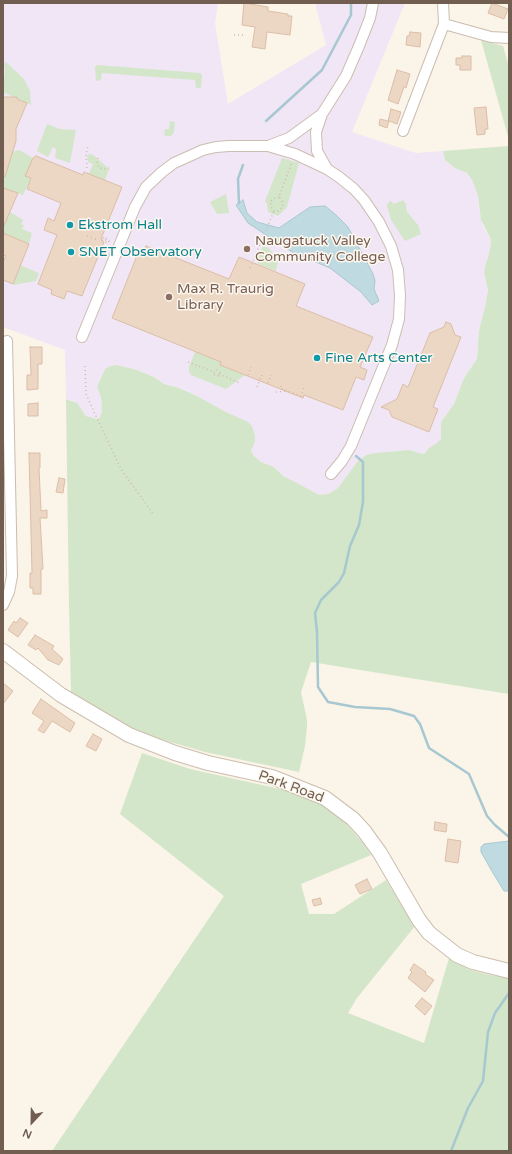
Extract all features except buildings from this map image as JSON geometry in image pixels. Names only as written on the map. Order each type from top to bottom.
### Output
[{"type":"main road","name":"Park Road","points":[[3,651],[62,695],[129,735],[175,754],[272,777],[325,798],[353,819],[364,831],[380,853],[419,920],[429,933],[457,955],[473,962],[509,971]]},
{"type":"street","points":[[327,169],[317,150],[316,132],[322,114],[346,76],[370,18],[373,3]]},
{"type":"street","points":[[403,131],[444,24],[443,3]]},
{"type":"street","points":[[444,24],[491,37],[509,38]]},
{"type":"street","points":[[268,146],[289,138],[322,114]]},
{"type":"street","points":[[82,337],[131,215],[146,187],[174,163],[203,150],[229,146],[268,146],[295,154],[327,169],[340,177],[354,189],[364,200],[379,222],[391,246],[398,270],[400,295],[399,319],[392,345],[351,446],[342,461],[331,474]]},
{"type":"street","points":[[3,605],[9,592],[12,576],[5,389],[7,341]]},
{"type":"path","points":[[234,35],[246,35]]},
{"type":"path","points":[[87,168],[86,152],[88,146]]},
{"type":"path","points":[[279,197],[295,154]]},
{"type":"path","points":[[98,158],[97,164],[99,168],[109,168]]},
{"type":"path","points":[[274,211],[278,211],[282,206],[282,201],[279,197]]},
{"type":"path","points":[[274,211],[270,202],[279,197]]},
{"type":"path","points":[[250,268],[274,211]]},
{"type":"path","points":[[87,236],[92,238]]},
{"type":"path","points":[[102,240],[108,243],[109,242],[103,239],[110,240]]},
{"type":"path","points":[[188,362],[214,372],[215,375],[219,374],[240,383]]},
{"type":"path","points":[[85,366],[86,394],[95,414],[121,468],[154,514]]},
{"type":"path","points":[[248,375],[251,367]]},
{"type":"path","points":[[214,372],[218,370],[219,374]]},
{"type":"path","points":[[257,387],[263,372]]},
{"type":"path","points":[[268,383],[271,375]]},
{"type":"path","points":[[281,386],[280,388],[301,396],[304,387]]},
{"type":"path","points":[[276,392],[289,391]]},
{"type":"shaded area","name":"Naugatuck Valley Community College","points":[[3,3],[218,3],[215,23],[228,104],[326,45],[315,3],[405,3],[352,132],[416,153],[443,151],[445,160],[467,173],[472,180],[478,196],[483,226],[490,237],[491,243],[484,272],[488,290],[479,331],[477,359],[464,378],[454,404],[447,414],[442,436],[439,442],[423,454],[409,450],[366,455],[357,462],[338,488],[328,494],[319,495],[283,476],[274,467],[261,462],[254,456],[251,451],[255,435],[252,426],[197,396],[179,388],[164,384],[154,377],[137,370],[117,365],[110,366],[105,369],[97,387],[101,397],[102,411],[100,417],[97,419],[86,416],[74,401],[66,399],[65,350],[3,327]]},
{"type":"green space","points":[[481,40],[503,46],[509,67],[509,140]]},
{"type":"green space","points":[[6,62],[24,79],[30,91],[31,105],[3,92],[4,64]]},
{"type":"green space","points":[[97,65],[200,73],[202,75],[201,88],[196,88],[195,80],[102,73],[101,80],[96,81],[95,67]]},
{"type":"green space","points":[[170,121],[175,122],[174,132],[171,136],[166,136],[164,135],[165,129],[169,129]]},
{"type":"green space","points":[[47,124],[60,129],[76,130],[70,163],[55,158],[56,149],[53,147],[48,157],[37,151]]},
{"type":"green space","points":[[509,146],[509,694],[311,662],[301,692],[307,726],[305,746],[299,772],[205,752],[160,739],[135,730],[116,720],[71,692],[66,399],[77,403],[86,416],[97,419],[100,417],[102,411],[101,397],[97,387],[105,369],[110,366],[117,365],[137,370],[154,377],[164,384],[179,388],[197,396],[248,422],[252,426],[255,435],[255,441],[251,451],[254,456],[261,462],[274,467],[283,476],[319,495],[328,494],[338,488],[357,462],[366,455],[409,450],[423,454],[425,453],[441,439],[441,422],[454,404],[464,378],[477,359],[479,331],[488,290],[484,272],[491,243],[490,237],[481,220],[478,196],[472,180],[467,173],[455,168],[445,160],[443,151]]},
{"type":"green space","points":[[19,150],[33,158],[26,176],[31,178],[23,195],[3,188],[3,183],[12,152]]},
{"type":"green space","points":[[92,154],[109,169],[105,180],[89,174],[93,164],[88,162],[87,155]]},
{"type":"green space","points":[[282,158],[299,163],[287,207],[278,216],[268,212],[265,201]]},
{"type":"green space","points":[[226,194],[229,213],[217,214],[210,202]]},
{"type":"green space","points":[[403,200],[406,204],[407,212],[418,225],[421,234],[405,241],[391,220],[387,206],[391,201],[394,204]]},
{"type":"green space","points":[[10,212],[23,220],[21,224],[24,225],[22,229],[32,233],[29,244],[3,234],[3,229]]},
{"type":"green space","points":[[263,246],[269,248],[278,261],[276,271],[258,264],[257,260]]},
{"type":"green space","points":[[20,265],[39,273],[36,281],[13,285]]},
{"type":"green space","points":[[195,352],[221,362],[220,365],[245,375],[226,389],[191,375],[189,372],[189,367]]},
{"type":"green space","points":[[142,753],[190,769],[298,793],[322,804],[344,821],[362,842],[371,855],[301,884],[309,914],[334,914],[386,880],[415,926],[357,998],[348,1013],[424,1043],[449,958],[471,970],[495,976],[509,976],[509,1151],[52,1151],[224,896],[120,814]]},
{"type":"water","points":[[243,200],[247,213],[257,222],[279,228],[310,207],[325,206],[348,227],[373,274],[375,281],[374,289],[379,301],[372,305],[361,292],[330,268],[292,252],[248,223],[236,205]]},
{"type":"water","points":[[509,841],[509,891],[504,891],[481,852],[481,847],[484,844]]},
{"type":"waterway","points":[[266,121],[322,70],[351,15],[351,3]]},
{"type":"waterway","points":[[239,203],[238,179],[243,165]]},
{"type":"waterway","points":[[356,456],[363,462],[363,502],[359,525],[350,546],[344,573],[339,582],[321,600],[315,613],[317,632],[318,687],[328,702],[355,707],[390,709],[414,716],[420,724],[429,748],[469,774],[487,816],[509,837]]},
{"type":"waterway","points":[[451,1151],[468,1108],[483,1081],[488,1032],[495,1013],[509,993]]},
{"type":"place","name":"Ekstrom Hall","points":[[70,225]]},
{"type":"place","name":"Naugatuck Valley Community College","points":[[247,249]]},
{"type":"place","name":"SNET Observatory","points":[[71,252]]},
{"type":"place","name":"Max R. Traurig Library","points":[[169,297]]},
{"type":"place","name":"Fine Arts Center","points":[[317,358]]}]
